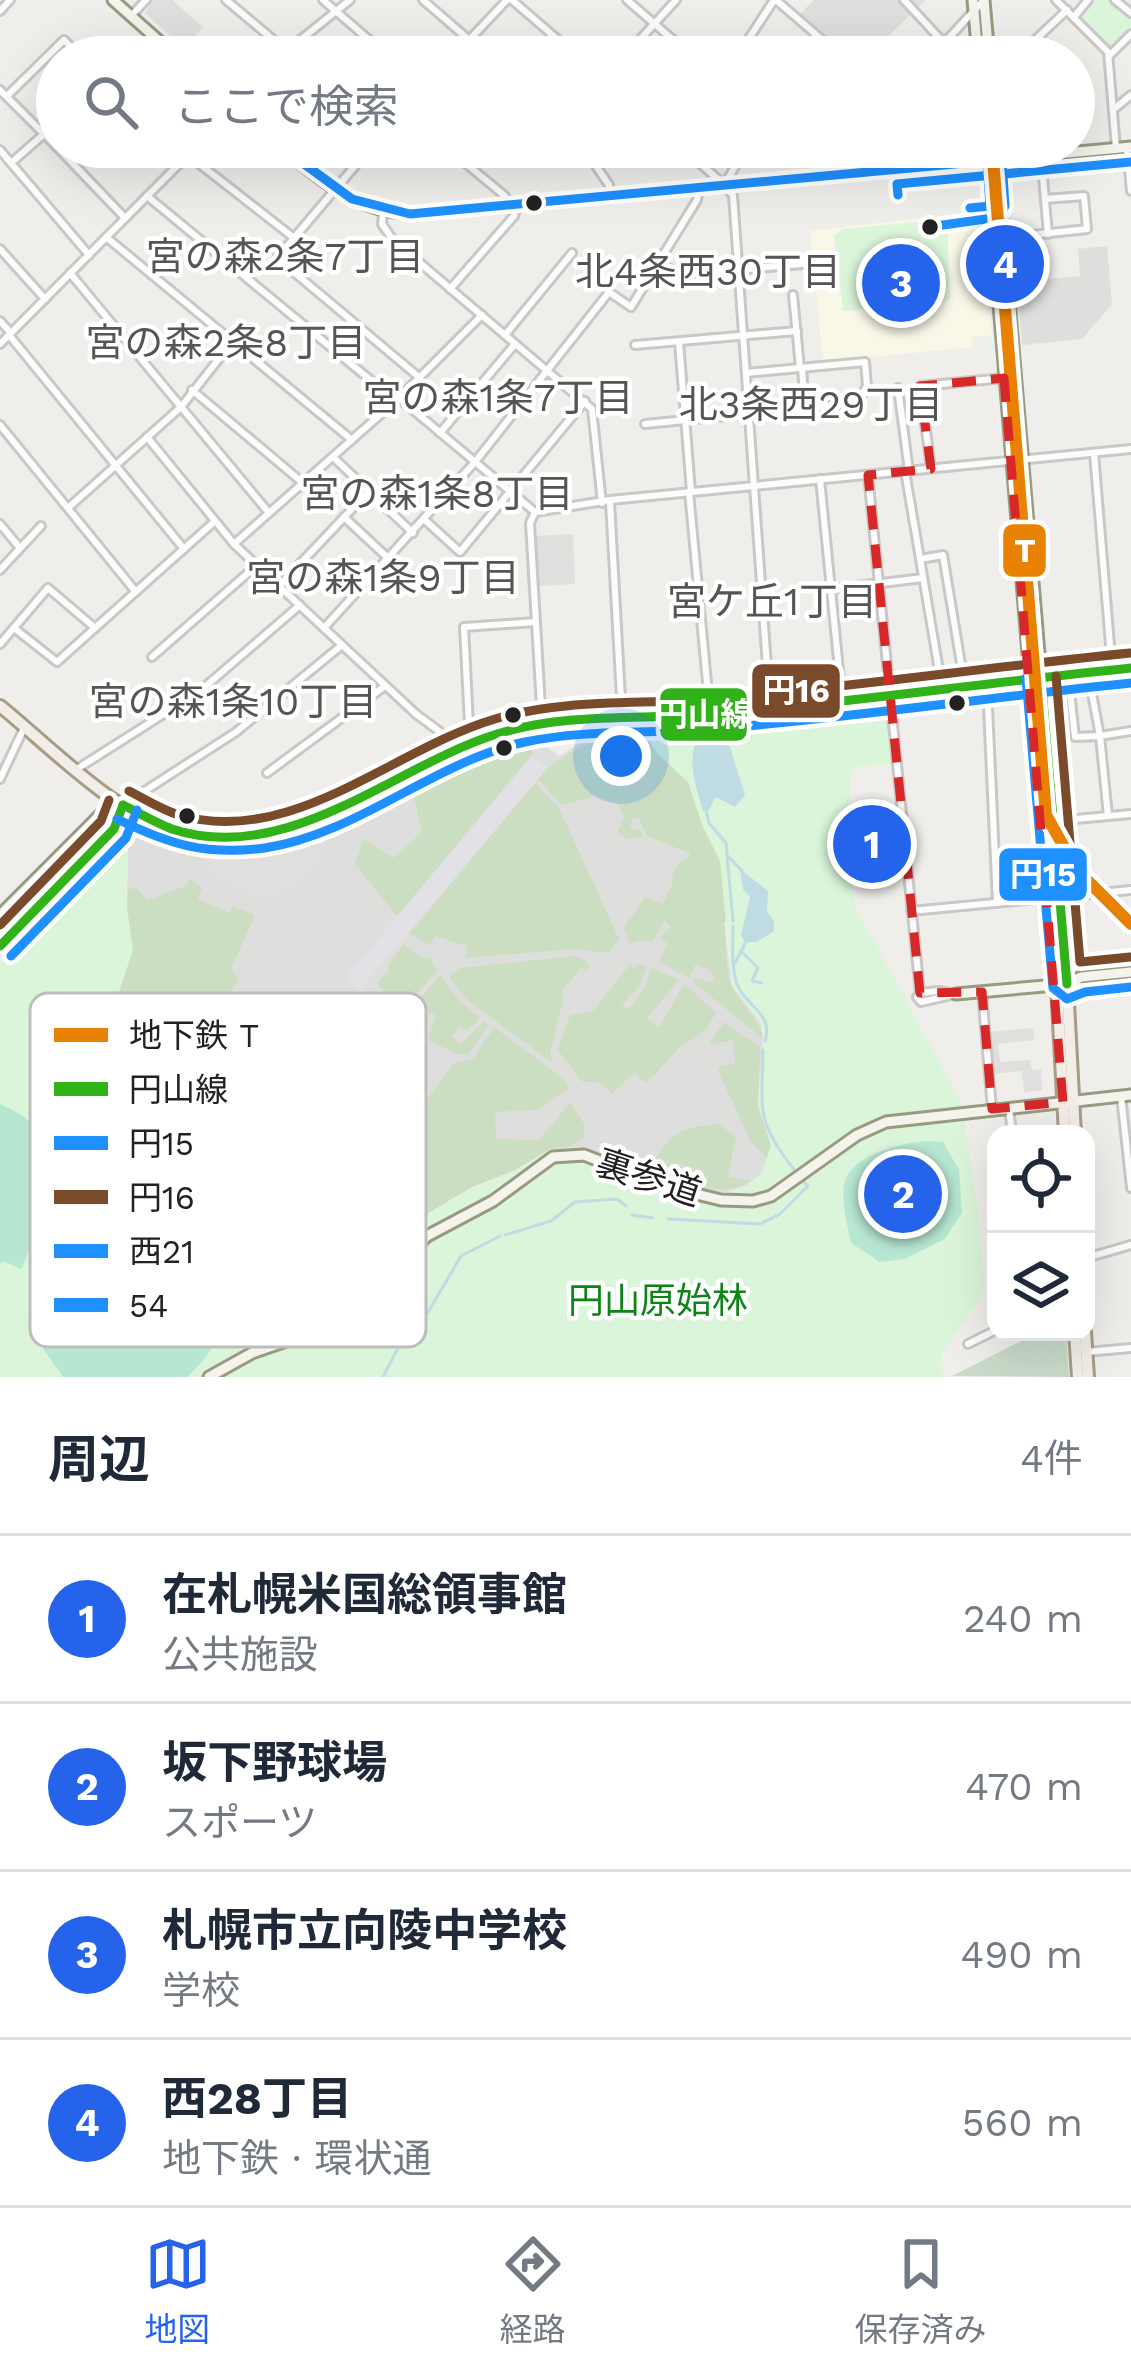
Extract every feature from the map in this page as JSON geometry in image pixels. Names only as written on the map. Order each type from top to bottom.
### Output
[{"type":"main road","points":[[0,706],[123,806],[188,836],[238,839],[263,835],[466,746],[542,725],[710,714],[1036,678]]},
{"type":"main road","points":[[1036,678],[1054,820],[1055,897]]},
{"type":"main road","points":[[1036,678],[1062,984],[1066,1125]]},
{"type":"main road","points":[[1068,1101],[1073,1125]]},
{"type":"main road","points":[[1078,1341],[1088,1377]]},
{"type":"main road","points":[[1078,1377],[1083,1341]]},
{"type":"street","points":[[0,11],[10,0]]},
{"type":"street","points":[[113,0],[153,36]]},
{"type":"street","points":[[131,16],[146,0]]},
{"type":"street","points":[[227,0],[264,36]]},
{"type":"street","points":[[323,0],[365,36]]},
{"type":"street","points":[[303,36],[350,0]]},
{"type":"street","points":[[423,0],[464,36]]},
{"type":"street","points":[[473,36],[510,0],[553,36]]},
{"type":"street","points":[[627,0],[669,36]]},
{"type":"street","points":[[644,36],[676,0]]},
{"type":"street","points":[[751,36],[776,0],[816,36]]},
{"type":"street","points":[[904,0],[937,36]]},
{"type":"street","points":[[950,36],[974,5],[984,0],[987,36]]},
{"type":"street","points":[[1044,36],[1088,0]]},
{"type":"street","points":[[1115,0],[1131,14]]},
{"type":"street","points":[[1059,1],[1091,36]]},
{"type":"street","points":[[974,5],[976,36]]},
{"type":"street","points":[[1109,56],[1131,34]]},
{"type":"street","points":[[1095,41],[1109,56],[1114,109],[1131,190]]},
{"type":"street","points":[[36,64],[3,93],[36,126]]},
{"type":"street","points":[[1114,109],[1131,94]]},
{"type":"street","points":[[11,163],[36,141]]},
{"type":"street","points":[[1095,149],[1125,147]]},
{"type":"street","points":[[0,150],[88,255]]},
{"type":"street","points":[[77,168],[125,218]]},
{"type":"street","points":[[0,344],[175,168]]},
{"type":"street","points":[[203,168],[294,238]]},
{"type":"street","points":[[309,168],[334,190],[383,213],[437,214],[910,168]]},
{"type":"street","points":[[353,168],[277,258],[420,378]]},
{"type":"street","points":[[450,289],[514,216],[505,196],[474,168]]},
{"type":"street","points":[[597,168],[609,185],[610,197]]},
{"type":"street","points":[[705,168],[733,195],[770,708]]},
{"type":"street","points":[[724,186],[734,168]]},
{"type":"street","points":[[863,172],[864,168]]},
{"type":"street","points":[[992,168],[1004,378],[1018,460]]},
{"type":"street","points":[[993,168],[1004,238],[1036,678],[1131,668]]},
{"type":"street","points":[[1037,168],[1048,233]]},
{"type":"street","points":[[324,628],[475,462],[610,292],[631,307],[697,200],[699,188]]},
{"type":"street","points":[[147,196],[535,512],[1131,449]]},
{"type":"street","points":[[1004,238],[1087,230],[1084,196],[1045,200]]},
{"type":"street","points":[[383,213],[382,224],[393,241],[594,414],[606,501],[622,720]]},
{"type":"street","points":[[106,237],[352,440]]},
{"type":"street","points":[[0,249],[45,298]]},
{"type":"street","points":[[505,334],[572,253]]},
{"type":"street","points":[[659,262],[680,275],[802,264]]},
{"type":"street","points":[[70,273],[269,513]]},
{"type":"street","points":[[794,295],[805,409]]},
{"type":"street","points":[[234,544],[398,399],[482,315]]},
{"type":"street","points":[[0,321],[184,549]]},
{"type":"street","points":[[635,345],[797,331]]},
{"type":"street","points":[[68,508],[182,407],[233,341]]},
{"type":"street","points":[[679,342],[710,714]]},
{"type":"street","points":[[440,433],[515,344]]},
{"type":"street","points":[[645,424],[857,403],[867,386],[865,362],[746,373]]},
{"type":"street","points":[[931,468],[920,386],[1004,378]]},
{"type":"street","points":[[898,388],[942,688]]},
{"type":"street","points":[[192,390],[303,483]]},
{"type":"street","points":[[425,520],[460,552],[584,401]]},
{"type":"street","points":[[0,425],[136,592]]},
{"type":"street","points":[[147,437],[234,544],[386,686],[466,746]]},
{"type":"street","points":[[1094,453],[1112,669]]},
{"type":"street","points":[[333,457],[414,533]]},
{"type":"street","points":[[868,475],[917,997],[921,1002],[1131,972]]},
{"type":"street","points":[[820,479],[842,700]]},
{"type":"street","points":[[279,586],[369,491]]},
{"type":"street","points":[[535,512],[530,523],[542,725]]},
{"type":"street","points":[[344,517],[389,559]]},
{"type":"street","points":[[14,628],[57,662],[215,521]]},
{"type":"street","points":[[0,524],[20,548]]},
{"type":"street","points":[[0,570],[40,526]]},
{"type":"street","points":[[920,559],[943,555],[965,686]]},
{"type":"street","points":[[152,657],[257,565]]},
{"type":"street","points":[[832,590],[923,578]]},
{"type":"street","points":[[0,644],[48,588],[95,628]]},
{"type":"street","points":[[77,769],[200,691],[300,605]]},
{"type":"street","points":[[466,746],[464,627],[536,622]]},
{"type":"street","points":[[0,915],[100,814],[123,806],[236,732],[343,645]]},
{"type":"street","points":[[1088,672],[1108,816]]},
{"type":"street","points":[[1068,674],[1075,736],[1131,730]]},
{"type":"street","points":[[987,683],[997,903]]},
{"type":"street","points":[[267,773],[386,686]]},
{"type":"street","points":[[0,779],[25,726]]},
{"type":"street","points":[[0,946],[114,829],[123,806]]},
{"type":"street","points":[[1054,820],[1131,814]]},
{"type":"street","points":[[911,911],[1131,890]]},
{"type":"street","points":[[1062,984],[1082,988],[1131,984]]},
{"type":"street","points":[[982,992],[992,1109]]},
{"type":"street","points":[[1126,1095],[1131,1188]]},
{"type":"street","name":"裏参道","points":[[426,1237],[493,1201],[553,1157],[584,1155],[664,1186],[721,1200],[753,1201],[771,1196],[857,1135],[886,1122],[1126,1095]]},
{"type":"street","points":[[1010,1107],[1011,1125]]},
{"type":"street","points":[[1095,1255],[1131,1245]]},
{"type":"street","points":[[968,1344],[987,1334]]},
{"type":"street","name":"裏参道","points":[[209,1377],[269,1347]]},
{"type":"street","points":[[1081,1353],[1131,1348]]},
{"type":"highlighted area","points":[[1004,378],[1063,1102],[992,1109],[982,992],[920,993],[868,475],[931,469],[920,386]]},
{"type":"shaded area","points":[[153,0],[172,0],[203,27],[195,36],[171,36],[145,13]]},
{"type":"shaded area","points":[[814,0],[926,0],[888,36],[826,36],[799,15]]},
{"type":"shaded area","points":[[977,212],[982,218],[992,335],[972,337],[973,347],[823,362],[810,231]]},
{"type":"shaded area","points":[[1107,246],[1112,304],[1082,339],[1022,345],[1017,282],[1080,276],[1078,249]]},
{"type":"shaded area","points":[[573,534],[575,584],[536,586],[534,536]]},
{"type":"shaded area","points":[[645,734],[724,921],[732,986],[761,1023],[758,1105],[771,1145],[762,1173],[746,1186],[724,1193],[661,1177],[584,1148],[550,1150],[426,1215],[426,993],[131,993],[133,950],[127,900],[132,838],[143,835],[203,853],[263,850],[501,750],[527,743],[547,747],[560,756],[587,739]]},
{"type":"shaded area","points":[[532,756],[547,768],[359,991],[345,979]]},
{"type":"shaded area","points":[[323,833],[324,847],[314,872],[281,894],[262,898],[204,866],[208,856],[265,854]]},
{"type":"shaded area","points":[[1033,1028],[1034,1040],[998,1044],[1000,1062],[1030,1060],[1032,1070],[1041,1069],[1042,1090],[1024,1093],[1022,1071],[993,1074],[986,1036]]},
{"type":"green space","points":[[1091,0],[1112,0],[1131,16],[1131,29],[1113,50],[1079,16]]},
{"type":"green space","points":[[947,219],[950,298],[843,311],[834,236],[843,229]]},
{"type":"green space","name":"円山原始林","points":[[887,710],[892,764],[856,767],[849,778],[854,904],[962,1104],[985,1290],[941,1355],[941,1370],[948,1377],[0,1377],[0,963],[18,937],[109,844],[120,839],[127,846],[126,900],[133,950],[119,993],[30,993],[30,1347],[426,1347],[426,1216],[473,1188],[550,1150],[584,1149],[661,1178],[723,1193],[746,1186],[762,1174],[771,1145],[758,1105],[764,1039],[761,1023],[732,986],[720,861],[688,782],[658,754],[645,734]]},
{"type":"green space","points":[[724,727],[724,843],[731,921],[724,922],[727,967],[733,989],[763,1039],[692,981],[713,982],[709,969],[695,965],[689,978],[660,962],[667,943],[660,938],[671,926],[665,921],[652,942],[630,944],[624,928],[645,897],[663,904],[673,869],[689,853],[647,836],[638,818],[632,819],[630,828],[640,830],[643,837],[627,839],[617,833],[624,817],[618,804],[596,796],[562,805],[538,779],[577,749],[600,740]]},
{"type":"green space","points":[[526,745],[533,751],[531,756],[397,916],[355,864],[363,838],[393,858],[422,832],[412,789]]},
{"type":"green space","points":[[535,783],[559,808],[619,939],[609,953],[575,949],[465,958],[467,946],[435,936],[430,945],[409,934]]},
{"type":"green space","points":[[191,879],[202,888],[198,899],[229,913],[233,906],[255,915],[231,969],[239,979],[230,993],[110,993],[125,950],[128,890],[134,887],[148,900],[185,886]]},
{"type":"green space","points":[[404,944],[421,958],[430,958],[437,971],[417,993],[385,993],[377,983],[388,972]]},
{"type":"green space","points":[[575,956],[589,967],[581,968],[561,992],[564,996],[550,1051],[553,1063],[467,1000],[450,979],[461,968]]},
{"type":"green space","points":[[631,963],[634,969],[637,964],[647,966],[640,985],[622,1004],[628,1010],[645,988],[651,967],[679,980],[647,1018],[659,1027],[684,984],[716,1012],[700,1034],[645,1083],[635,1072],[612,1093],[600,1083],[581,1081],[558,1050],[570,1015],[593,1011]]},
{"type":"green space","points":[[441,975],[459,1001],[480,1018],[468,1030],[459,1027],[452,1037],[461,1044],[484,1021],[489,1025],[468,1055],[428,1040],[436,1015],[426,1012],[425,993]]},
{"type":"green space","points":[[724,1022],[760,1047],[758,1105],[771,1145],[767,1158],[751,1142],[718,1071],[720,1066],[735,1063],[733,1040],[708,1045]]},
{"type":"green space","points":[[494,1027],[563,1078],[569,1088],[536,1110],[495,1112],[496,1139],[539,1140],[570,1103],[585,1125],[584,1136],[572,1146],[550,1149],[426,1215],[426,1097],[453,1064],[473,1059]]},
{"type":"green space","points":[[0,1104],[30,1123],[30,1248],[21,1269],[3,1261],[0,1265]]},
{"type":"green space","points":[[718,1124],[736,1136],[728,1177],[751,1181],[716,1189],[654,1171],[660,1162],[720,1175],[656,1158],[682,1132]]},
{"type":"green space","points":[[925,1141],[943,1142],[959,1170],[962,1213],[945,1239],[905,1259],[880,1262],[851,1243],[844,1185],[865,1159]]},
{"type":"green space","points":[[1021,1341],[1067,1341],[1069,1377],[952,1376]]},
{"type":"green space","points":[[212,1347],[187,1377],[63,1377],[44,1350]]},
{"type":"water","points":[[711,735],[729,744],[745,795],[735,807],[716,797],[708,811],[703,811],[692,757],[697,740]]},
{"type":"water","points":[[740,869],[768,891],[767,912],[774,931],[757,942],[745,942],[741,935],[750,897],[743,889]]},
{"type":"waterway","points":[[706,810],[709,823],[726,843],[733,921]]},
{"type":"waterway","points":[[729,857],[742,871]]},
{"type":"waterway","points":[[733,926],[737,984],[766,1023],[765,1041]]},
{"type":"waterway","points":[[735,963],[747,940]]},
{"type":"waterway","points":[[743,953],[758,968],[752,981],[762,983]]},
{"type":"waterway","points":[[763,1050],[767,1126],[795,1171]]},
{"type":"waterway","points":[[668,1219],[760,1224],[780,1214],[808,1186],[805,1183]]},
{"type":"waterway","points":[[505,1235],[551,1221],[575,1202],[617,1199],[626,1206]]},
{"type":"waterway","points":[[632,1215],[653,1218]]},
{"type":"waterway","points":[[426,1315],[461,1256],[500,1236]]},
{"type":"waterway","points":[[383,1377],[398,1347]]},
{"type":"metro line","name":"T","points":[[994,168],[1046,815],[1077,870],[1131,924]]},
{"type":"transit line","name":"54","points":[[1095,165],[1131,162]]},
{"type":"transit line","name":"西21","points":[[310,168],[352,199],[410,214],[911,168]]},
{"type":"transit line","name":"西21","points":[[970,208],[990,206],[987,168]]},
{"type":"transit line","name":"54","points":[[929,227],[1000,217],[1005,206],[1003,168]]},
{"type":"transit line","name":"54","points":[[898,195],[897,184],[1067,168]]},
{"type":"transit line","name":"円16","points":[[129,791],[179,815],[221,822],[262,818],[302,807],[457,733],[521,712],[764,694],[1130,653]]},
{"type":"transit line","name":"円山線","points":[[123,805],[172,829],[215,837],[257,835],[339,808],[458,749],[523,727],[766,709],[1131,668]]},
{"type":"transit line","name":"円16","points":[[1056,676],[1080,962],[1130,957]]},
{"type":"transit line","name":"円山線","points":[[1041,677],[1067,984]]},
{"type":"transit line","name":"円15","points":[[1026,678],[1053,988],[1067,999],[1131,987]]},
{"type":"transit line","name":"円15","points":[[117,819],[188,846],[265,848],[332,828],[459,765],[525,742],[767,724],[1131,683]]},
{"type":"transit line","name":"円16","points":[[0,925],[101,821],[109,800]]},
{"type":"transit line","name":"円山線","points":[[0,946],[114,829],[123,805]]},
{"type":"transit line","name":"円15","points":[[11,956],[126,838],[137,810]]},
{"type":"place","name":"西28丁目","points":[[1005,264]]},
{"type":"place","name":"札幌市立向陵中学校","points":[[901,283]]},
{"type":"place","name":"在札幌米国総領事館","points":[[872,844]]},
{"type":"place","name":"坂下野球場","points":[[903,1194]]},
{"type":"district","name":"宮の森2条7丁目","points":[[285,256]]},
{"type":"district","name":"北4条西30丁目","points":[[708,271]]},
{"type":"district","name":"宮の森2条8丁目","points":[[226,342]]},
{"type":"district","name":"宮の森1条7丁目","points":[[498,397]]},
{"type":"district","name":"北3条西29丁目","points":[[811,404]]},
{"type":"district","name":"宮の森1条8丁目","points":[[437,493]]},
{"type":"district","name":"宮の森1条9丁目","points":[[383,577]]},
{"type":"district","name":"宮ケ丘1丁目","points":[[772,601]]},
{"type":"district","name":"宮の森1条10丁目","points":[[233,701]]}]
